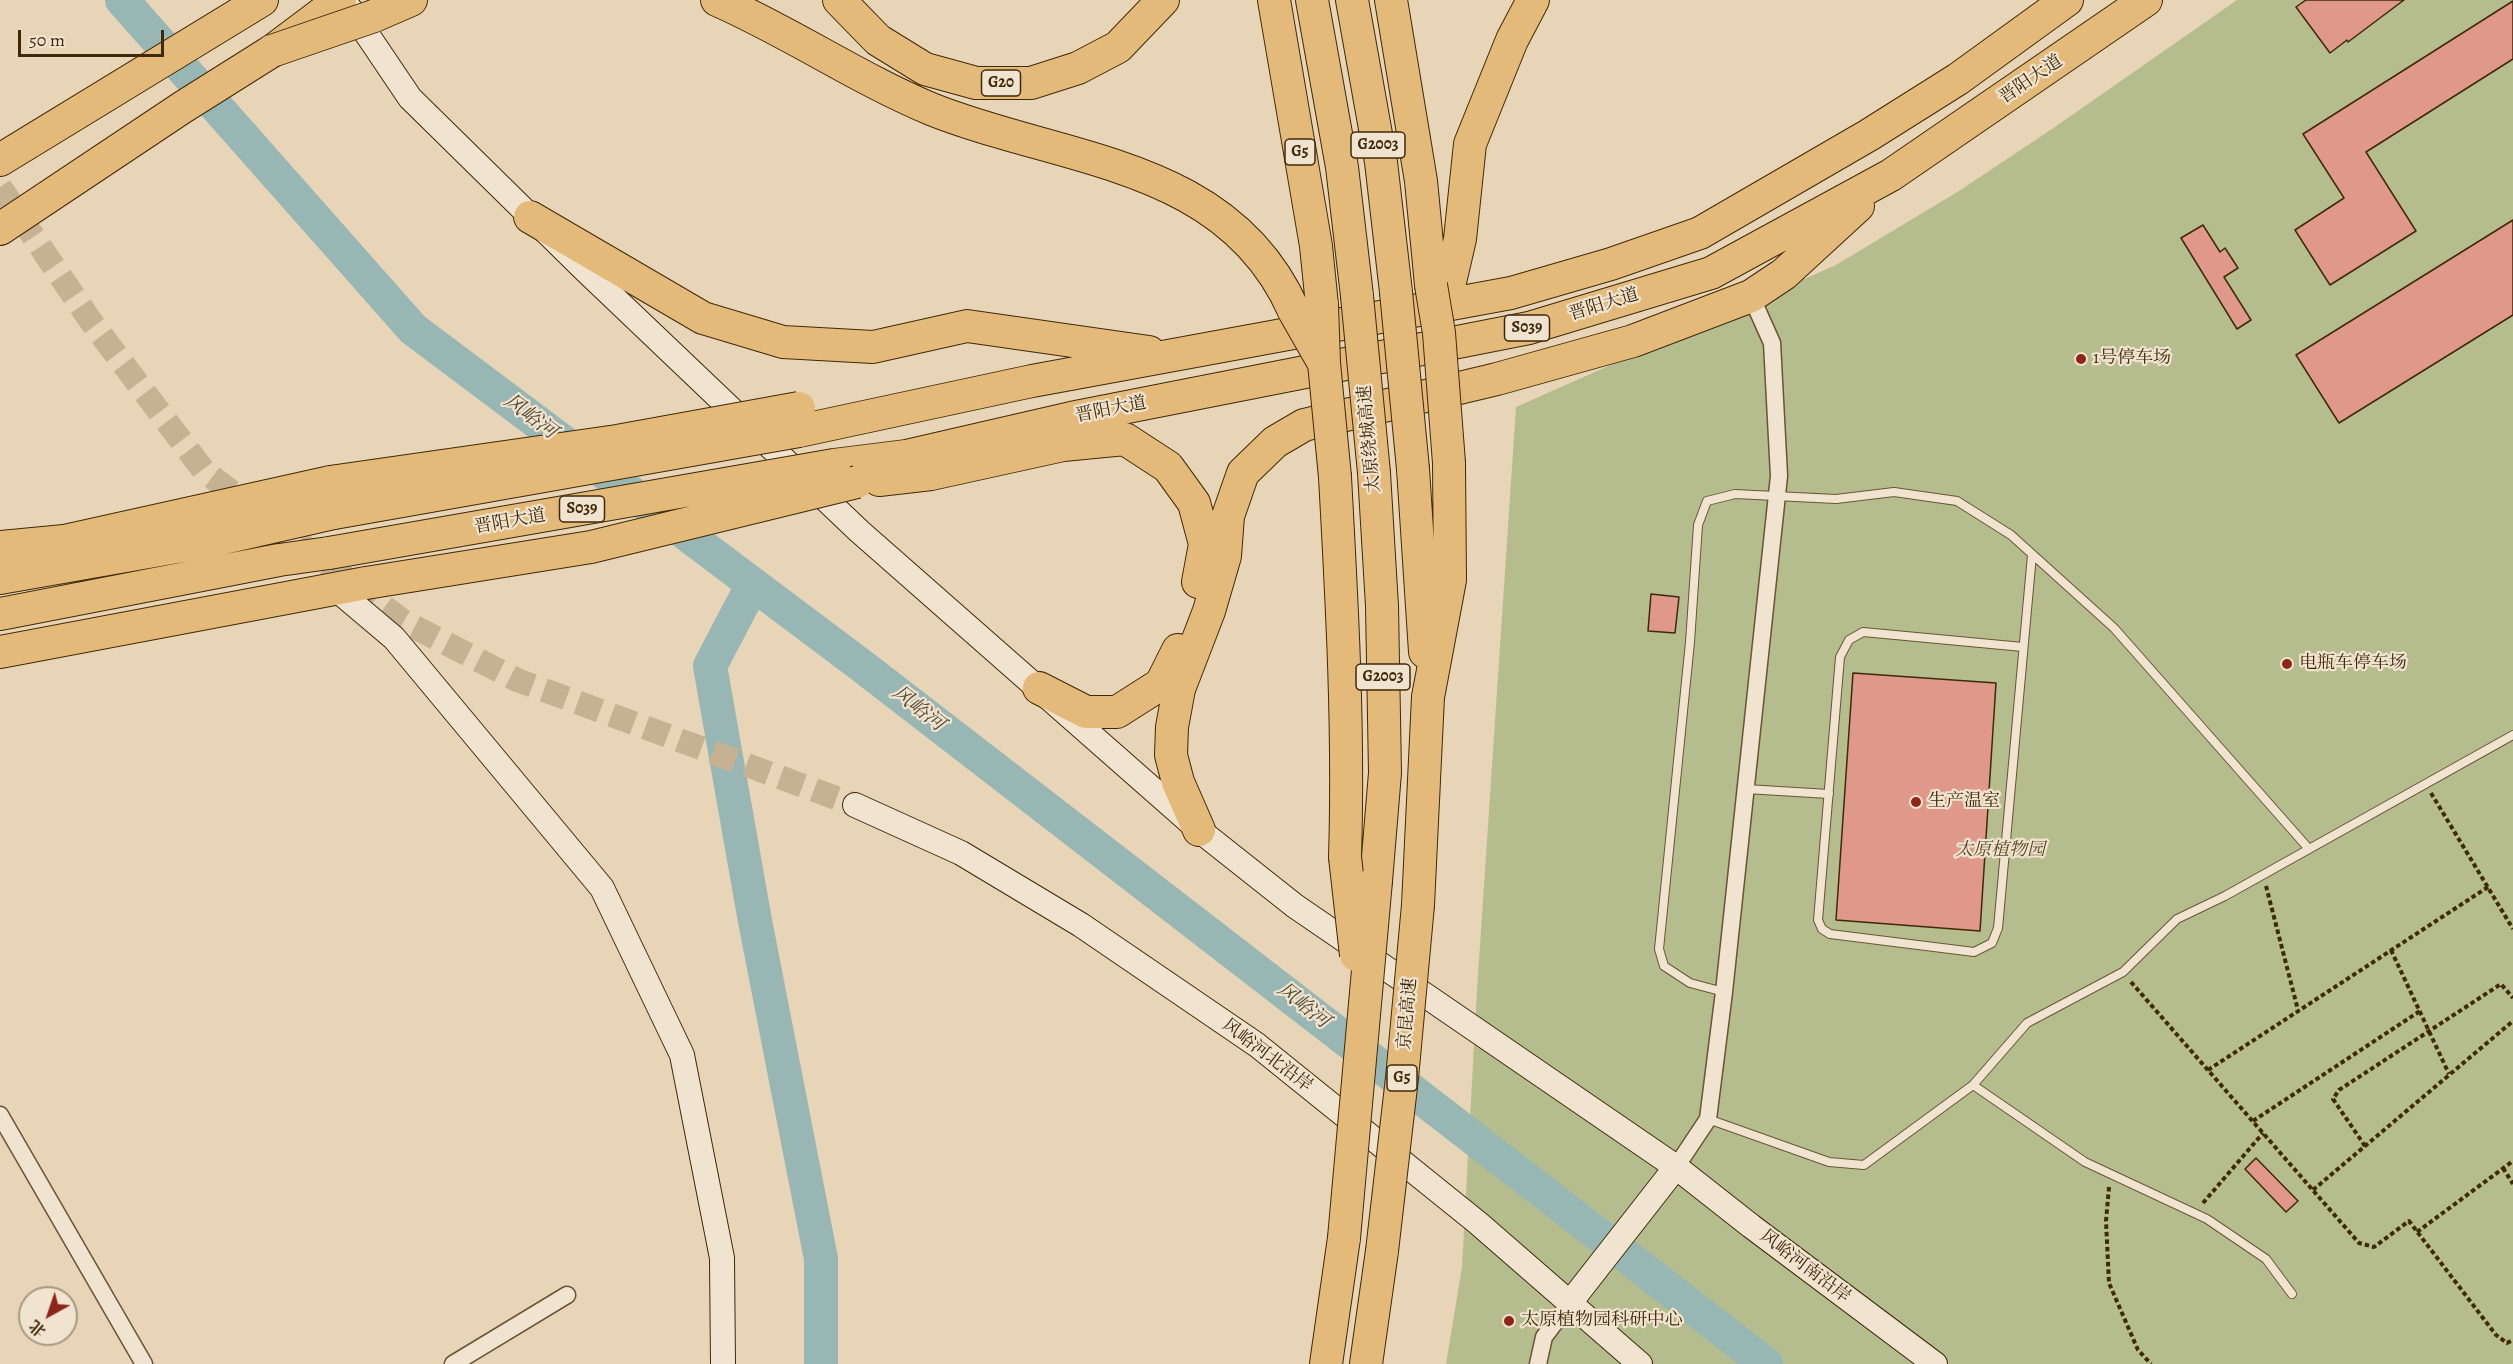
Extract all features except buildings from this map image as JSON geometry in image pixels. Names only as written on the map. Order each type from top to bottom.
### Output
[{"type":"highway","points":[[0,160],[262,0]]},
{"type":"highway","points":[[0,229],[272,51],[342,0]]},
{"type":"highway","points":[[272,51],[374,16],[411,0]]},
{"type":"highway","points":[[717,0],[930,108],[978,126],[1124,168],[1160,182],[1197,201],[1231,227],[1261,256],[1286,292],[1308,308]]},
{"type":"highway","name":"G20","points":[[838,0],[878,40],[925,69],[976,83],[1031,83],[1078,69],[1118,48],[1163,0]]},
{"type":"highway","name":"G5","points":[[1274,0],[1316,246],[1308,308],[1324,363],[1335,477],[1345,649],[1347,788],[1345,857],[1363,1015],[1344,1238],[1326,1364]]},
{"type":"highway","name":"太原绕城高速","points":[[1312,0],[1342,167],[1357,296],[1374,473],[1382,606],[1385,773],[1363,1015]]},
{"type":"highway","name":"G2003","points":[[1352,0],[1381,162],[1396,292],[1413,469],[1428,697]]},
{"type":"highway","points":[[1391,0],[1440,284]]},
{"type":"highway","name":"G5","points":[[1428,697],[1450,580],[1449,464],[1438,333],[1440,284],[1460,239],[1470,144],[1512,40],[1533,0]]},
{"type":"highway","name":"晋阳大道","points":[[0,578],[211,541],[334,513],[799,419],[952,398],[1032,381],[1512,293],[1611,264],[1700,232],[1869,135],[1958,79],[2067,0]]},
{"type":"highway","name":"晋阳大道","points":[[0,614],[279,560],[846,474],[906,456],[1071,418],[1529,328],[1711,273],[1891,175],[2146,0]]},
{"type":"highway","points":[[1199,830],[1178,782],[1171,755],[1172,727],[1179,689],[1209,611],[1221,567],[1228,516],[1243,473],[1275,442],[1304,425],[1497,379],[1633,341],[1752,296],[1784,274],[1891,175]]},
{"type":"highway","points":[[530,217],[703,318],[783,342],[873,347],[968,326],[1176,356]]},
{"type":"highway","name":"S039","points":[[0,547],[64,541],[330,482],[617,441],[799,419]]},
{"type":"highway","points":[[0,652],[351,586],[591,547],[846,474],[931,474],[1063,445],[1125,439],[1168,467],[1194,503],[1205,544],[1195,598],[1183,637],[1161,684],[1117,712],[1086,712],[1039,688]]},
{"type":"highway","name":"京昆高速","points":[[1365,1364],[1382,1251],[1402,1078],[1418,905],[1428,697]]},
{"type":"street","name":"风峪河南沿岸","points":[[342,0],[410,98],[530,217],[859,531],[1199,830],[1295,906],[1760,1233],[1935,1364]]},
{"type":"street","points":[[1538,1364],[1544,1337],[1672,1173],[1708,1119],[1724,992],[1779,476],[1772,343],[1752,296]]},
{"type":"street","points":[[351,586],[602,888],[682,1055],[722,1258],[723,1364]]},
{"type":"street","name":"风峪河北沿岸","points":[[855,805],[961,853],[1082,925],[1257,1045],[1478,1223],[1640,1364]]},
{"type":"street","points":[[0,1115],[144,1364]]},
{"type":"street","points":[[453,1364],[567,1295]]},
{"type":"lane","points":[[1724,992],[1690,983],[1664,966],[1659,949],[1690,642],[1698,525],[1707,501],[1735,494],[1836,499],[1894,492],[1957,501],[2011,535],[2114,628],[2309,849]]},
{"type":"lane","points":[[2023,647],[1863,632],[1849,640],[1840,657],[1818,920],[1822,929],[1830,934],[1974,952],[1992,943],[1998,928],[2032,555]]},
{"type":"lane","points":[[1708,1119],[1829,1162],[1864,1164],[1973,1085],[2027,1023],[2123,972],[2177,919],[2225,896],[2513,735]]},
{"type":"lane","points":[[1746,789],[1829,794]]},
{"type":"lane","points":[[1973,1085],[2085,1162],[2207,1219],[2266,1259],[2292,1294]]},
{"type":"path","points":[[2426,784],[2513,928]]},
{"type":"path","points":[[2263,875],[2298,1011]]},
{"type":"path","points":[[2208,1070],[2488,887]]},
{"type":"path","points":[[2391,950],[2450,1074]]},
{"type":"path","points":[[2123,972],[2359,1243],[2374,1247],[2409,1221],[2496,1335],[2507,1342],[2513,1340]]},
{"type":"path","points":[[2365,1146],[2333,1099],[2339,1090],[2501,984],[2513,998]]},
{"type":"path","points":[[2253,1121],[2420,1011]]},
{"type":"path","points":[[2313,1190],[2513,1021]]},
{"type":"path","points":[[2194,1213],[2263,1133]]},
{"type":"path","points":[[2417,1232],[2513,1161]]},
{"type":"path","points":[[2503,1168],[2513,1184]]},
{"type":"path","points":[[2111,1174],[2106,1221],[2109,1283],[2138,1350],[2151,1364]]},
{"type":"green space","name":"太原植物园","points":[[2237,0],[2513,0],[2513,1364],[1446,1364],[1462,1267],[1477,990],[1516,407],[1836,265],[1959,191]]},
{"type":"waterway","name":"风峪河","points":[[122,0],[413,329],[862,666],[1766,1364]]},
{"type":"waterway","points":[[753,584],[710,666],[755,921],[821,1259],[821,1364]]},
{"type":"tunnel","points":[[0,187],[90,320],[204,471],[403,621],[517,680],[855,805]]},
{"type":"place","name":"1号停车场","points":[[2081,359]]},
{"type":"place","name":"电瓶车停车场","points":[[2287,664]]},
{"type":"place","name":"生产温室","points":[[1916,802]]},
{"type":"place","name":"太原植物园科研中心","points":[[1509,1321]]}]
